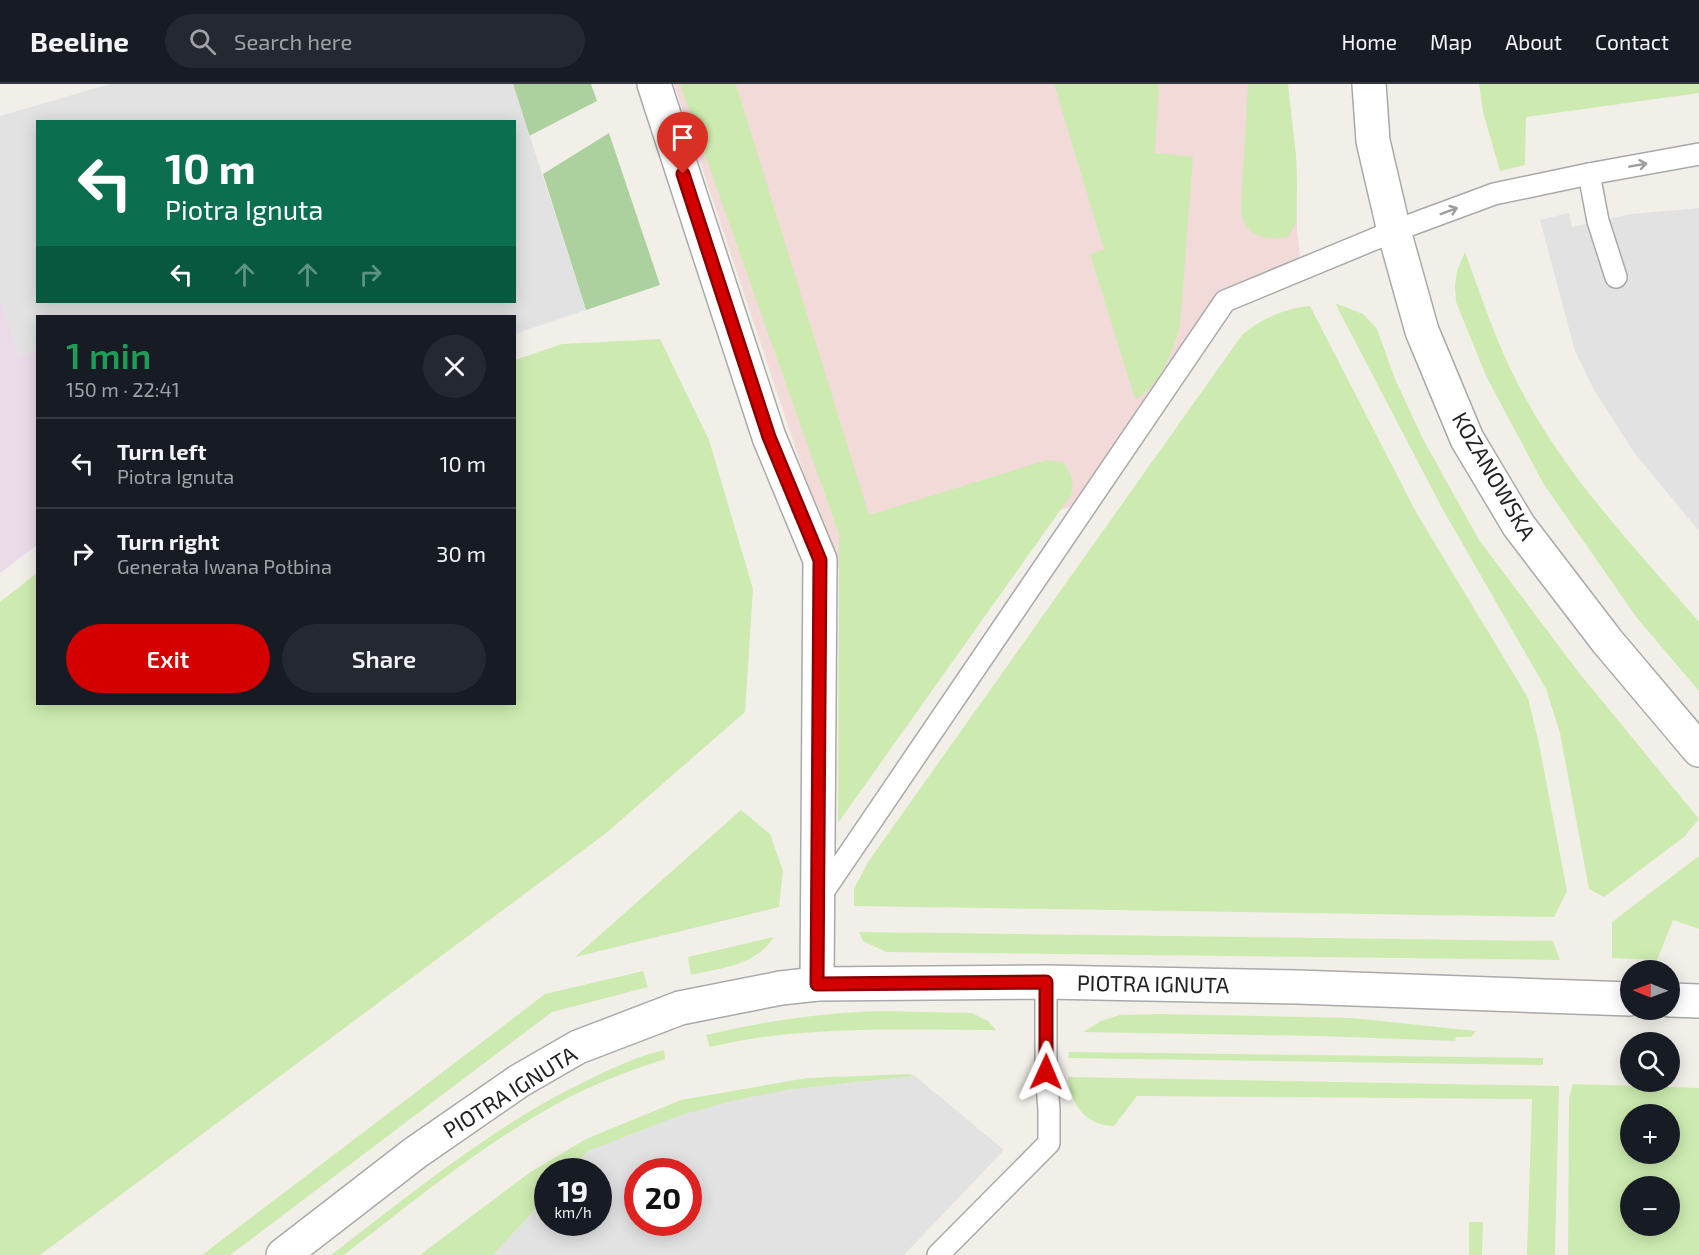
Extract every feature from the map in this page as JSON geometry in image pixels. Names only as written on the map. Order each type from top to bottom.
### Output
[{"type":"street","points":[[654,84],[769,437],[820,560],[817,984]]},
{"type":"street","name":"KOZANOWSKA","points":[[1369,84],[1373,141],[1394,231],[1422,331],[1473,448],[1520,526],[1607,641],[1699,750]]},
{"type":"street","name":"PIOTRA IGNUTA","points":[[283,1255],[415,1153],[519,1081],[578,1047],[680,1008],[781,988],[817,984],[1046,982],[1298,987],[1620,999]]},
{"type":"street","points":[[1680,1000],[1699,1001]]},
{"type":"lane","points":[[817,902],[1225,301],[1394,231],[1494,194],[1699,154]]},
{"type":"lane","points":[[1588,174],[1598,220],[1616,277]]},
{"type":"lane","points":[[938,1255],[1049,1143],[1046,982]]},
{"type":"shaded area","points":[[110,84],[513,84],[586,310],[516,334],[516,315],[36,315],[36,350],[19,356],[0,296],[0,116]]},
{"type":"shaded area","points":[[674,84],[1285,84],[1296,156],[1297,229],[1302,278],[1233,305],[1100,499],[836,569]]},
{"type":"shaded area","points":[[1699,208],[1699,531],[1633,451],[1593,388],[1575,351],[1540,220],[1569,213],[1572,227],[1631,214]]},
{"type":"shaded area","points":[[0,296],[19,356],[36,351],[36,546],[0,573]]},
{"type":"shaded area","points":[[915,1076],[1004,1150],[904,1255],[493,1255],[534,1211],[534,1236],[612,1236],[612,1158],[582,1158],[588,1151],[681,1115],[736,1100],[787,1090]]},
{"type":"green space","points":[[513,84],[591,84],[597,101],[529,136]]},
{"type":"green space","points":[[680,84],[736,84],[869,515],[1047,460],[1063,462],[1072,477],[1071,495],[838,823],[839,534]]},
{"type":"green space","points":[[1054,84],[1159,84],[1155,153],[1193,157],[1180,326],[1174,345],[1158,378],[1151,387],[1135,399],[1090,254],[1104,250]]},
{"type":"green space","points":[[1248,84],[1288,84],[1297,184],[1296,223],[1288,237],[1271,238],[1256,235],[1246,225],[1243,218],[1241,209]]},
{"type":"green space","points":[[1479,84],[1699,84],[1699,93],[1526,117],[1525,165],[1500,171],[1483,112]]},
{"type":"green space","points":[[609,133],[660,285],[586,310],[543,174]]},
{"type":"green space","points":[[1465,252],[1508,364],[1544,430],[1606,515],[1699,622],[1699,691],[1637,618],[1543,483],[1486,376],[1456,302],[1457,271]]},
{"type":"green space","points":[[1335,303],[1363,314],[1377,329],[1395,379],[1423,439],[1479,540],[1580,674],[1699,819],[1684,837],[1604,897],[1589,889],[1560,733],[1546,689],[1442,508]]},
{"type":"green space","points":[[1310,306],[1416,512],[1528,698],[1567,891],[1554,917],[854,906],[854,889],[868,862],[1242,335],[1274,315]]},
{"type":"green space","points":[[660,339],[709,440],[753,589],[745,712],[605,834],[40,1255],[0,1255],[0,602],[36,574],[36,705],[516,705],[516,360],[562,344]]},
{"type":"green space","points":[[741,810],[770,834],[783,871],[779,907],[575,957]]},
{"type":"green space","points":[[1699,856],[1699,929],[1673,920],[1657,960],[1612,958],[1612,922]]},
{"type":"green space","points":[[859,932],[1553,941],[1560,960],[886,952],[863,941]]},
{"type":"green space","points":[[774,937],[766,947],[748,960],[726,968],[691,975],[688,957]]},
{"type":"green space","points":[[643,971],[648,987],[552,1012],[230,1255],[202,1255],[545,994]]},
{"type":"green space","points":[[879,1011],[972,1013],[988,1021],[996,1030],[816,1032],[780,1035],[710,1047],[706,1035],[792,1018]]},
{"type":"green space","points":[[1120,1015],[1352,1018],[1476,1031],[1471,1037],[1456,1037],[1455,1041],[1083,1032],[1101,1021]]},
{"type":"green space","points":[[664,1050],[665,1059],[588,1088],[506,1134],[344,1255],[331,1255],[457,1159],[523,1116],[609,1070]]},
{"type":"green space","points":[[1069,1052],[1543,1058],[1543,1065],[1068,1058]]},
{"type":"green space","points":[[909,1074],[915,1076],[787,1090],[588,1151],[582,1158],[554,1158],[586,1139],[681,1100],[807,1078]]},
{"type":"green space","points":[[1068,1077],[1559,1086],[1555,1255],[1527,1255],[1532,1099],[1137,1096],[1114,1126],[1095,1122],[1081,1112],[1072,1096]]},
{"type":"green space","points":[[1573,1084],[1620,1085],[1620,1092],[1680,1092],[1680,1087],[1699,1088],[1699,1255],[1568,1255],[1569,1098]]},
{"type":"green space","points":[[534,1170],[534,1211],[493,1255],[420,1255]]},
{"type":"green space","points":[[1469,1222],[1483,1222],[1482,1255],[1469,1255]]},
{"type":"route","points":[[683,174],[769,437],[820,560],[817,984],[1046,982],[1046,1072]]}]
